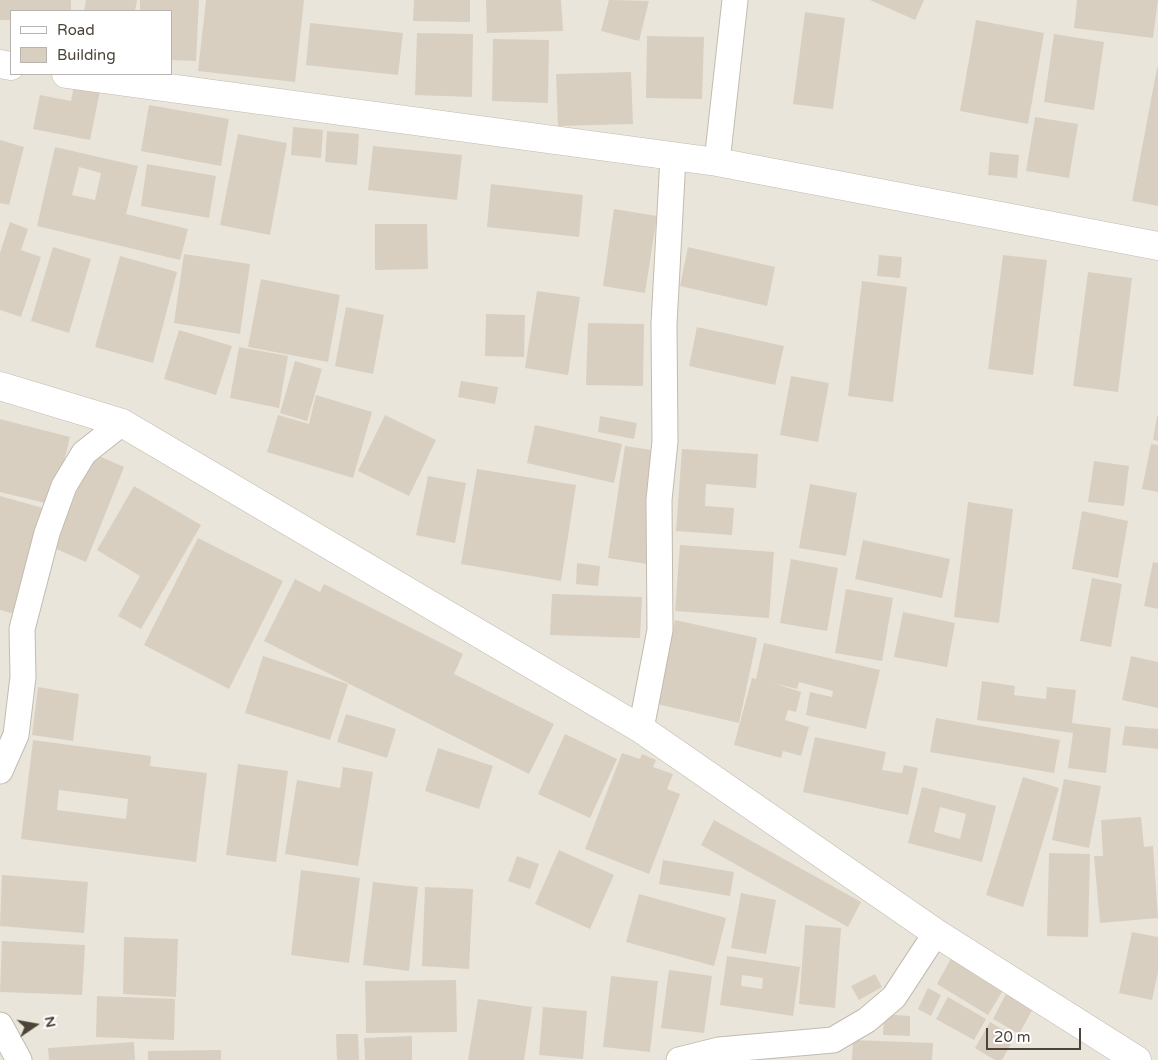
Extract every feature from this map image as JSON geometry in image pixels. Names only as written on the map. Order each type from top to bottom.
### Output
[{"type":"street","points":[[717,162],[736,0]]},
{"type":"street","points":[[73,75],[717,162],[1158,246]]},
{"type":"street","points":[[641,729],[660,630],[659,500],[665,440],[664,324],[674,157]]},
{"type":"street","points":[[0,386],[122,423],[641,729],[936,933],[1137,1060]]},
{"type":"street","points":[[0,772],[16,735],[23,677],[22,629],[47,533],[64,486],[84,453],[122,423]]},
{"type":"street","points":[[679,1060],[719,1050],[834,1050],[894,997],[936,933]]},
{"type":"street","points":[[0,1025],[20,1060]]},
{"type":"shaded area","points":[[0,0],[1158,0],[1158,1060],[0,1060]]},
{"type":"building","points":[[0,0],[71,0],[71,10],[10,10],[10,20],[0,20]]},
{"type":"building","points":[[86,0],[137,0],[135,10],[84,10]]},
{"type":"building","points":[[140,0],[199,0],[196,61],[172,60],[172,10],[140,10]]},
{"type":"building","points":[[206,0],[304,0],[295,82],[198,71]]},
{"type":"building","points":[[414,0],[470,0],[470,22],[413,21]]},
{"type":"building","points":[[486,0],[561,0],[563,31],[487,33]]},
{"type":"building","points":[[609,0],[649,1],[639,41],[601,31]]},
{"type":"building","points":[[870,0],[924,0],[915,20]]},
{"type":"building","points":[[1077,0],[1158,0],[1153,38],[1074,28]]},
{"type":"building","points":[[805,12],[845,18],[833,109],[793,104]]},
{"type":"building","points":[[976,20],[1044,33],[1028,124],[960,111]]},
{"type":"building","points":[[310,23],[403,33],[398,75],[306,65]]},
{"type":"building","points":[[417,33],[473,34],[472,97],[415,95]]},
{"type":"building","points":[[1054,34],[1104,42],[1094,110],[1044,102]]},
{"type":"building","points":[[647,36],[704,37],[702,99],[646,98]]},
{"type":"building","points":[[493,39],[549,40],[548,103],[492,101]]},
{"type":"building","points":[[1158,68],[1158,206],[1132,201]]},
{"type":"building","points":[[631,72],[633,124],[558,126],[556,74]]},
{"type":"building","points":[[74,86],[100,91],[90,140],[33,129],[40,95],[71,101]]},
{"type":"building","points":[[149,105],[229,119],[221,166],[141,151]]},
{"type":"building","points":[[1035,117],[1078,124],[1069,178],[1026,171]]},
{"type":"building","points":[[293,127],[323,130],[321,158],[291,155]]},
{"type":"building","points":[[327,131],[359,134],[357,165],[325,162]]},
{"type":"building","points":[[238,134],[287,143],[270,235],[220,225]]},
{"type":"building","points":[[0,140],[24,147],[9,205],[0,203]]},
{"type":"building","points":[[373,146],[462,155],[457,200],[368,190]]},
{"type":"building","points":[[55,147],[138,166],[126,214],[188,229],[180,260],[37,226]],"holes":[[[79,167],[101,173],[95,200],[72,195]]]},
{"type":"building","points":[[990,152],[1019,155],[1017,178],[988,175]]},
{"type":"building","points":[[147,164],[216,176],[209,218],[141,206]]},
{"type":"building","points":[[491,184],[583,195],[579,237],[487,227]]},
{"type":"building","points":[[614,209],[657,216],[645,293],[603,286]]},
{"type":"building","points":[[10,222],[28,229],[21,250],[41,257],[21,317],[0,310],[0,253]]},
{"type":"building","points":[[375,224],[427,224],[428,269],[375,270]]},
{"type":"building","points":[[53,247],[91,259],[69,333],[31,321]]},
{"type":"building","points":[[688,247],[775,267],[767,306],[680,286]]},
{"type":"building","points":[[184,254],[250,264],[240,334],[174,323]]},
{"type":"building","points":[[879,255],[902,257],[900,278],[877,276]]},
{"type":"building","points":[[1003,255],[1047,260],[1033,375],[988,369]]},
{"type":"building","points":[[120,256],[177,272],[153,363],[95,347]]},
{"type":"building","points":[[1088,272],[1132,278],[1118,392],[1073,386]]},
{"type":"building","points":[[261,279],[340,295],[328,362],[248,347]]},
{"type":"building","points":[[862,281],[907,287],[893,402],[848,396]]},
{"type":"building","points":[[537,291],[580,297],[568,375],[525,368]]},
{"type":"building","points":[[346,307],[384,315],[373,374],[335,366]]},
{"type":"building","points":[[486,314],[525,315],[524,357],[485,356]]},
{"type":"building","points":[[588,323],[644,324],[643,386],[586,385]]},
{"type":"building","points":[[697,327],[784,346],[775,385],[689,366]]},
{"type":"building","points":[[179,330],[232,346],[216,395],[164,379]]},
{"type":"building","points":[[239,347],[288,356],[279,408],[230,398]]},
{"type":"building","points":[[295,361],[322,369],[307,421],[280,413]]},
{"type":"building","points":[[791,376],[829,383],[818,442],[780,435]]},
{"type":"building","points":[[461,381],[498,387],[495,404],[458,397]]},
{"type":"building","points":[[316,395],[372,412],[353,478],[267,452],[278,415],[309,424]]},
{"type":"building","points":[[385,415],[436,440],[409,496],[358,471]]},
{"type":"building","points":[[600,416],[637,423],[634,439],[598,432]]},
{"type":"building","points":[[1158,416],[1158,441],[1153,440]]},
{"type":"building","points":[[0,419],[70,437],[53,505],[0,492]]},
{"type":"building","points":[[535,425],[622,444],[614,483],[527,463]]},
{"type":"building","points":[[1151,444],[1158,445],[1158,492],[1142,489]]},
{"type":"building","points":[[625,446],[664,452],[647,564],[608,558]]},
{"type":"building","points":[[682,449],[758,454],[756,488],[706,484],[705,506],[734,508],[732,535],[676,531]]},
{"type":"building","points":[[92,453],[124,467],[86,562],[54,548]]},
{"type":"building","points":[[1094,461],[1129,466],[1124,506],[1088,502]]},
{"type":"building","points":[[477,469],[576,485],[561,581],[461,564]]},
{"type":"building","points":[[428,476],[466,483],[455,543],[416,535]]},
{"type":"building","points":[[810,484],[857,493],[846,556],[799,548]]},
{"type":"building","points":[[134,486],[201,525],[141,629],[118,616],[140,576],[97,550]]},
{"type":"building","points":[[0,496],[50,510],[22,616],[0,610]]},
{"type":"building","points":[[968,502],[1013,509],[999,623],[954,617]]},
{"type":"building","points":[[1082,511],[1128,521],[1118,578],[1072,569]]},
{"type":"building","points":[[198,538],[283,581],[229,689],[144,645]]},
{"type":"building","points":[[863,540],[950,559],[942,598],[855,579]]},
{"type":"building","points":[[680,545],[774,552],[769,618],[675,611]]},
{"type":"building","points":[[791,559],[838,568],[827,631],[780,623]]},
{"type":"building","points":[[1153,562],[1158,563],[1158,609],[1144,606]]},
{"type":"building","points":[[577,563],[600,566],[598,586],[576,584]]},
{"type":"building","points":[[1092,578],[1122,584],[1111,647],[1080,641]]},
{"type":"building","points":[[295,579],[320,592],[324,584],[463,654],[454,674],[554,724],[529,774],[264,641]]},
{"type":"building","points":[[846,589],[893,598],[882,661],[835,653]]},
{"type":"building","points":[[552,594],[642,597],[640,638],[550,635]]},
{"type":"building","points":[[903,612],[955,623],[947,667],[894,657]]},
{"type":"building","points":[[675,620],[757,638],[739,723],[657,704]]},
{"type":"building","points":[[764,643],[880,670],[866,729],[806,715],[810,692],[832,697],[833,691],[799,682],[797,689],[773,683],[801,692],[796,712],[788,710],[785,720],[809,727],[801,756],[783,751],[781,758],[734,745],[752,678],[756,679]]},
{"type":"building","points":[[263,656],[348,684],[330,740],[245,713]]},
{"type":"building","points":[[1131,656],[1158,662],[1158,708],[1122,700]]},
{"type":"building","points":[[982,681],[1015,686],[1014,695],[1046,699],[1047,687],[1076,690],[1072,723],[1111,728],[1106,773],[1068,768],[1073,733],[977,720]]},
{"type":"building","points":[[38,687],[79,694],[73,741],[32,735]]},
{"type":"building","points":[[346,714],[396,729],[387,758],[337,742]]},
{"type":"building","points":[[936,718],[1060,740],[1054,773],[930,752]]},
{"type":"building","points":[[1125,726],[1158,729],[1158,749],[1122,745]]},
{"type":"building","points":[[565,734],[617,759],[590,818],[538,794]]},
{"type":"building","points":[[815,737],[886,752],[882,770],[902,773],[904,765],[918,768],[908,815],[803,792]]},
{"type":"building","points":[[33,740],[151,756],[150,766],[207,773],[196,862],[21,839]],"holes":[[[59,790],[128,799],[126,819],[57,810]]]},
{"type":"building","points":[[438,748],[493,766],[479,809],[425,791]]},
{"type":"building","points":[[622,753],[640,759],[642,754],[656,760],[653,767],[673,774],[667,789],[680,794],[649,874],[585,849]]},
{"type":"building","points":[[238,764],[288,771],[276,862],[226,855]]},
{"type":"building","points":[[343,767],[373,772],[358,866],[285,854],[297,780],[340,788]]},
{"type":"building","points":[[1023,777],[1059,788],[1023,907],[986,895]]},
{"type":"building","points":[[1064,779],[1101,786],[1089,848],[1052,840]]},
{"type":"building","points":[[922,787],[996,806],[982,862],[908,843]],"holes":[[[940,807],[966,814],[960,839],[934,832]]]},
{"type":"building","points":[[1141,817],[1144,847],[1153,846],[1158,918],[1100,923],[1094,856],[1103,856],[1101,820]]},
{"type":"building","points":[[714,820],[861,902],[848,927],[701,845]]},
{"type":"building","points":[[559,850],[614,875],[590,929],[535,904]]},
{"type":"building","points":[[1049,853],[1090,854],[1088,937],[1047,936]]},
{"type":"building","points":[[517,856],[539,864],[530,889],[508,881]]},
{"type":"building","points":[[663,860],[734,872],[730,896],[659,884]]},
{"type":"building","points":[[301,870],[360,878],[349,963],[291,955]]},
{"type":"building","points":[[2,875],[88,882],[84,933],[0,926]]},
{"type":"building","points":[[373,882],[418,887],[409,971],[363,965]]},
{"type":"building","points":[[425,887],[473,889],[469,969],[422,966]]},
{"type":"building","points":[[741,893],[776,900],[766,954],[731,948]]},
{"type":"building","points":[[639,894],[726,918],[714,966],[626,942]]},
{"type":"building","points":[[805,925],[841,928],[835,1008],[799,1004]]},
{"type":"building","points":[[1132,932],[1158,937],[1158,972],[1152,1000],[1119,993]]},
{"type":"building","points":[[124,937],[178,939],[176,997],[123,994]]},
{"type":"building","points":[[2,941],[85,945],[82,995],[0,992]]},
{"type":"building","points":[[953,955],[1005,987],[988,1015],[937,984]]},
{"type":"building","points":[[727,956],[800,967],[793,1016],[720,1005]],"holes":[[[742,975],[763,978],[762,989],[741,986]]]},
{"type":"building","points":[[669,970],[712,976],[704,1033],[661,1028]]},
{"type":"building","points":[[875,974],[882,987],[859,1000],[851,986]]},
{"type":"building","points":[[611,976],[658,981],[650,1052],[603,1047]]},
{"type":"building","points":[[456,980],[457,1032],[366,1033],[365,981]]},
{"type":"building","points":[[928,988],[941,995],[931,1016],[918,1009]]},
{"type":"building","points":[[1008,990],[1035,1005],[1019,1034],[993,1019]]},
{"type":"building","points":[[97,996],[175,999],[174,1040],[96,1037]]},
{"type":"building","points":[[948,997],[986,1019],[974,1040],[936,1019]]},
{"type":"building","points":[[478,999],[532,1007],[524,1060],[468,1060]]},
{"type":"building","points":[[543,1007],[587,1011],[583,1059],[539,1055]]},
{"type":"building","points":[[884,1014],[910,1016],[910,1036],[883,1035]]},
{"type":"building","points":[[990,1022],[1015,1037],[1002,1060],[995,1060],[975,1048]]},
{"type":"building","points":[[336,1034],[358,1034],[359,1060],[337,1060]]},
{"type":"building","points":[[412,1036],[412,1060],[365,1060],[364,1038]]},
{"type":"building","points":[[853,1040],[933,1043],[932,1060],[852,1060]]},
{"type":"building","points":[[134,1042],[135,1060],[49,1060],[48,1048]]},
{"type":"building","points":[[221,1050],[221,1060],[148,1060],[148,1051]]}]
